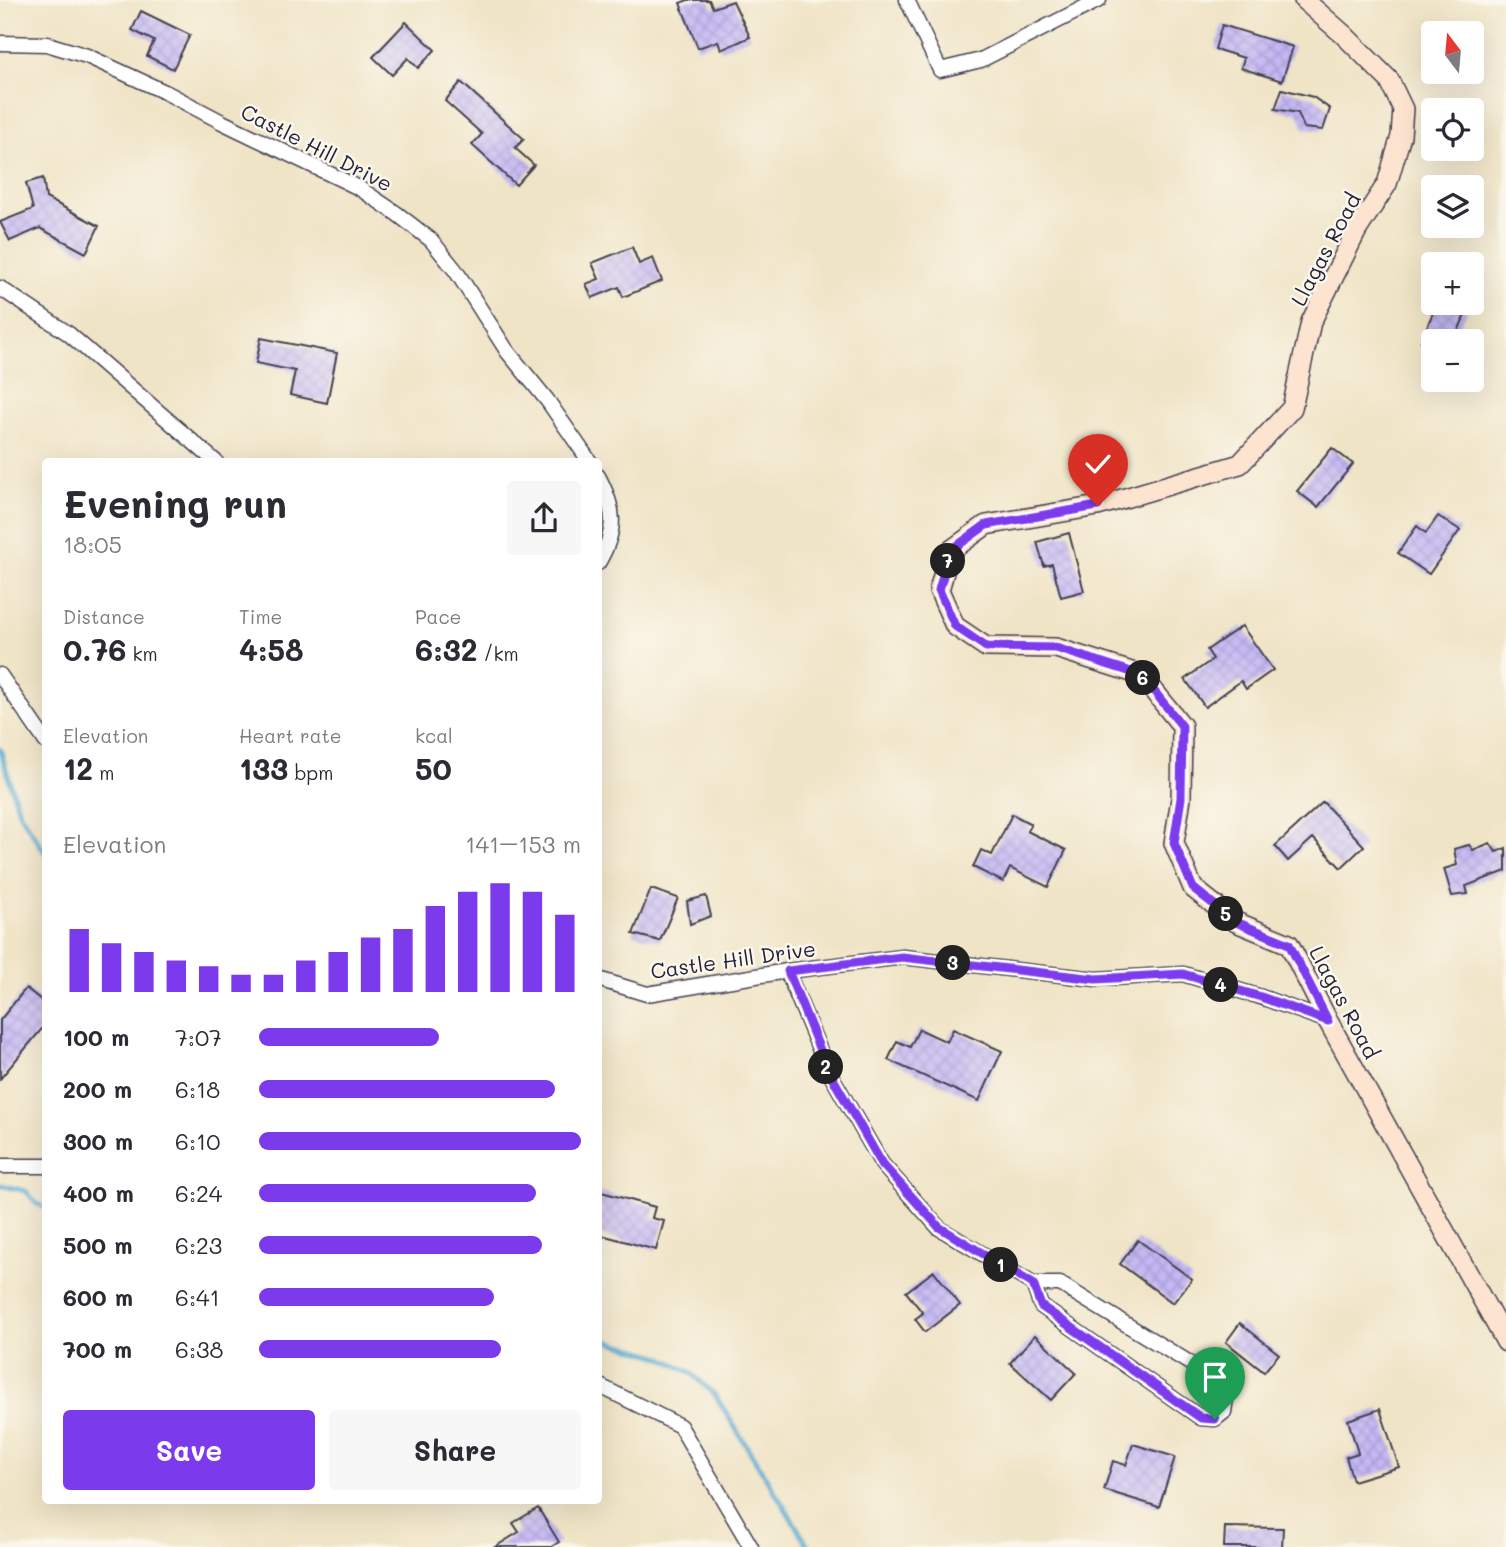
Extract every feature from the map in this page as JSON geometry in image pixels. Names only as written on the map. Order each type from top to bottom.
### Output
[{"type":"street","points":[[906,0],[940,70],[981,60],[1099,0]]},
{"type":"street","name":"Llagas Road","points":[[1304,0],[1389,80],[1403,110],[1401,136],[1387,184],[1357,230],[1311,322],[1292,408],[1240,464],[1098,506],[986,525],[950,551],[939,590],[955,626],[986,647],[1056,648],[1141,675],[1182,726],[1181,798],[1174,843],[1193,888],[1236,922],[1289,944],[1328,1021],[1506,1342]]},
{"type":"street","name":"Castle Hill Drive","points":[[0,43],[47,44],[88,57],[359,188],[396,213],[431,240],[456,271],[507,351],[547,400],[587,458]]},
{"type":"street","points":[[0,288],[68,334],[211,458]]},
{"type":"street","points":[[602,483],[611,500],[612,524],[609,546],[602,557]]},
{"type":"street","points":[[0,675],[42,736]]},
{"type":"street","name":"Castle Hill Drive","points":[[602,980],[647,993],[902,957],[1096,979],[1183,974],[1261,997],[1328,1021]]},
{"type":"street","points":[[788,971],[828,1070],[882,1164],[939,1227],[1033,1284],[1060,1284],[1211,1376],[1226,1398],[1224,1412],[1215,1419],[1201,1418],[1041,1306],[1033,1284]]},
{"type":"street","points":[[0,1166],[42,1166]]},
{"type":"street","points":[[602,1387],[680,1426],[748,1546]]},
{"type":"building","points":[[688,0],[709,0],[713,8],[733,1],[750,37],[721,50],[718,41],[698,48],[680,3]]},
{"type":"building","points":[[141,11],[190,35],[173,69],[147,56],[154,41],[132,30]]},
{"type":"building","points":[[406,22],[435,50],[418,68],[408,58],[392,75],[373,57]]},
{"type":"building","points":[[1222,25],[1293,47],[1282,81],[1241,68],[1244,58],[1215,49]]},
{"type":"building","points":[[461,82],[524,139],[515,148],[534,165],[516,185],[472,145],[482,134],[445,101]]},
{"type":"building","points":[[1282,89],[1313,97],[1330,109],[1323,130],[1304,128],[1298,113],[1275,109]]},
{"type":"building","points":[[43,178],[46,198],[99,226],[86,253],[40,228],[10,241],[0,222],[33,209],[26,183]]},
{"type":"building","points":[[632,247],[639,264],[653,258],[662,281],[623,297],[619,287],[592,298],[586,284],[599,279],[592,263]]},
{"type":"building","points":[[1432,315],[1465,315],[1459,329],[1426,329]]},
{"type":"building","points":[[261,338],[337,353],[327,403],[290,395],[295,371],[256,363]]},
{"type":"building","points":[[1332,448],[1353,464],[1318,507],[1297,491]]},
{"type":"building","points":[[1438,516],[1460,530],[1429,574],[1398,553],[1417,526],[1426,533]]},
{"type":"building","points":[[1069,533],[1084,591],[1061,597],[1052,564],[1044,566],[1037,542]]},
{"type":"building","points":[[1242,626],[1273,670],[1246,689],[1241,681],[1205,707],[1185,679],[1213,659],[1207,650]]},
{"type":"building","points":[[1323,802],[1364,846],[1341,868],[1313,838],[1288,861],[1275,846]]},
{"type":"building","points":[[1012,814],[1031,824],[1027,831],[1066,850],[1048,887],[1010,868],[1003,882],[973,867],[981,850],[992,855]]},
{"type":"building","points":[[1490,843],[1496,852],[1506,848],[1506,871],[1466,886],[1468,894],[1452,896],[1444,869],[1457,865],[1454,849],[1469,845],[1473,850]]},
{"type":"building","points":[[651,889],[678,898],[660,941],[633,934]]},
{"type":"building","points":[[706,896],[711,916],[690,924],[687,901]]},
{"type":"building","points":[[26,988],[42,1001],[42,1029],[0,1079],[0,1020]]},
{"type":"building","points":[[919,1029],[947,1042],[953,1029],[1002,1051],[979,1101],[888,1060],[897,1041],[910,1047]]},
{"type":"building","points":[[602,1192],[655,1207],[652,1218],[664,1221],[656,1250],[602,1235]]},
{"type":"building","points":[[1138,1240],[1192,1279],[1173,1303],[1120,1264]]},
{"type":"building","points":[[934,1271],[960,1305],[925,1332],[915,1319],[923,1313],[906,1292]]},
{"type":"building","points":[[1240,1323],[1279,1354],[1264,1372],[1226,1342]]},
{"type":"building","points":[[1035,1335],[1076,1373],[1051,1400],[1010,1363]]},
{"type":"building","points":[[1380,1409],[1399,1467],[1353,1481],[1346,1457],[1358,1453],[1348,1420]]},
{"type":"building","points":[[1133,1444],[1175,1457],[1159,1507],[1104,1490],[1113,1461],[1126,1465]]},
{"type":"building","points":[[538,1508],[559,1542],[551,1547],[495,1547],[519,1532],[513,1523]]},
{"type":"building","points":[[1225,1527],[1283,1528],[1282,1547],[1224,1547]]},
{"type":"waterway","points":[[0,749],[19,812],[42,848]]},
{"type":"waterway","points":[[0,1185],[26,1191],[42,1206]]},
{"type":"waterway","points":[[602,1339],[661,1357],[690,1372],[715,1395],[809,1547]]},
{"type":"route","points":[[1098,506],[986,525],[950,551],[939,590],[955,626],[986,647],[1056,648],[1141,675],[1182,726],[1181,798],[1174,843],[1193,888],[1236,922],[1289,944],[1328,1021],[1261,997],[1183,974],[1096,979],[902,957],[788,971],[828,1070],[882,1164],[939,1227],[1033,1284],[1041,1306],[1201,1418],[1215,1419]]}]
